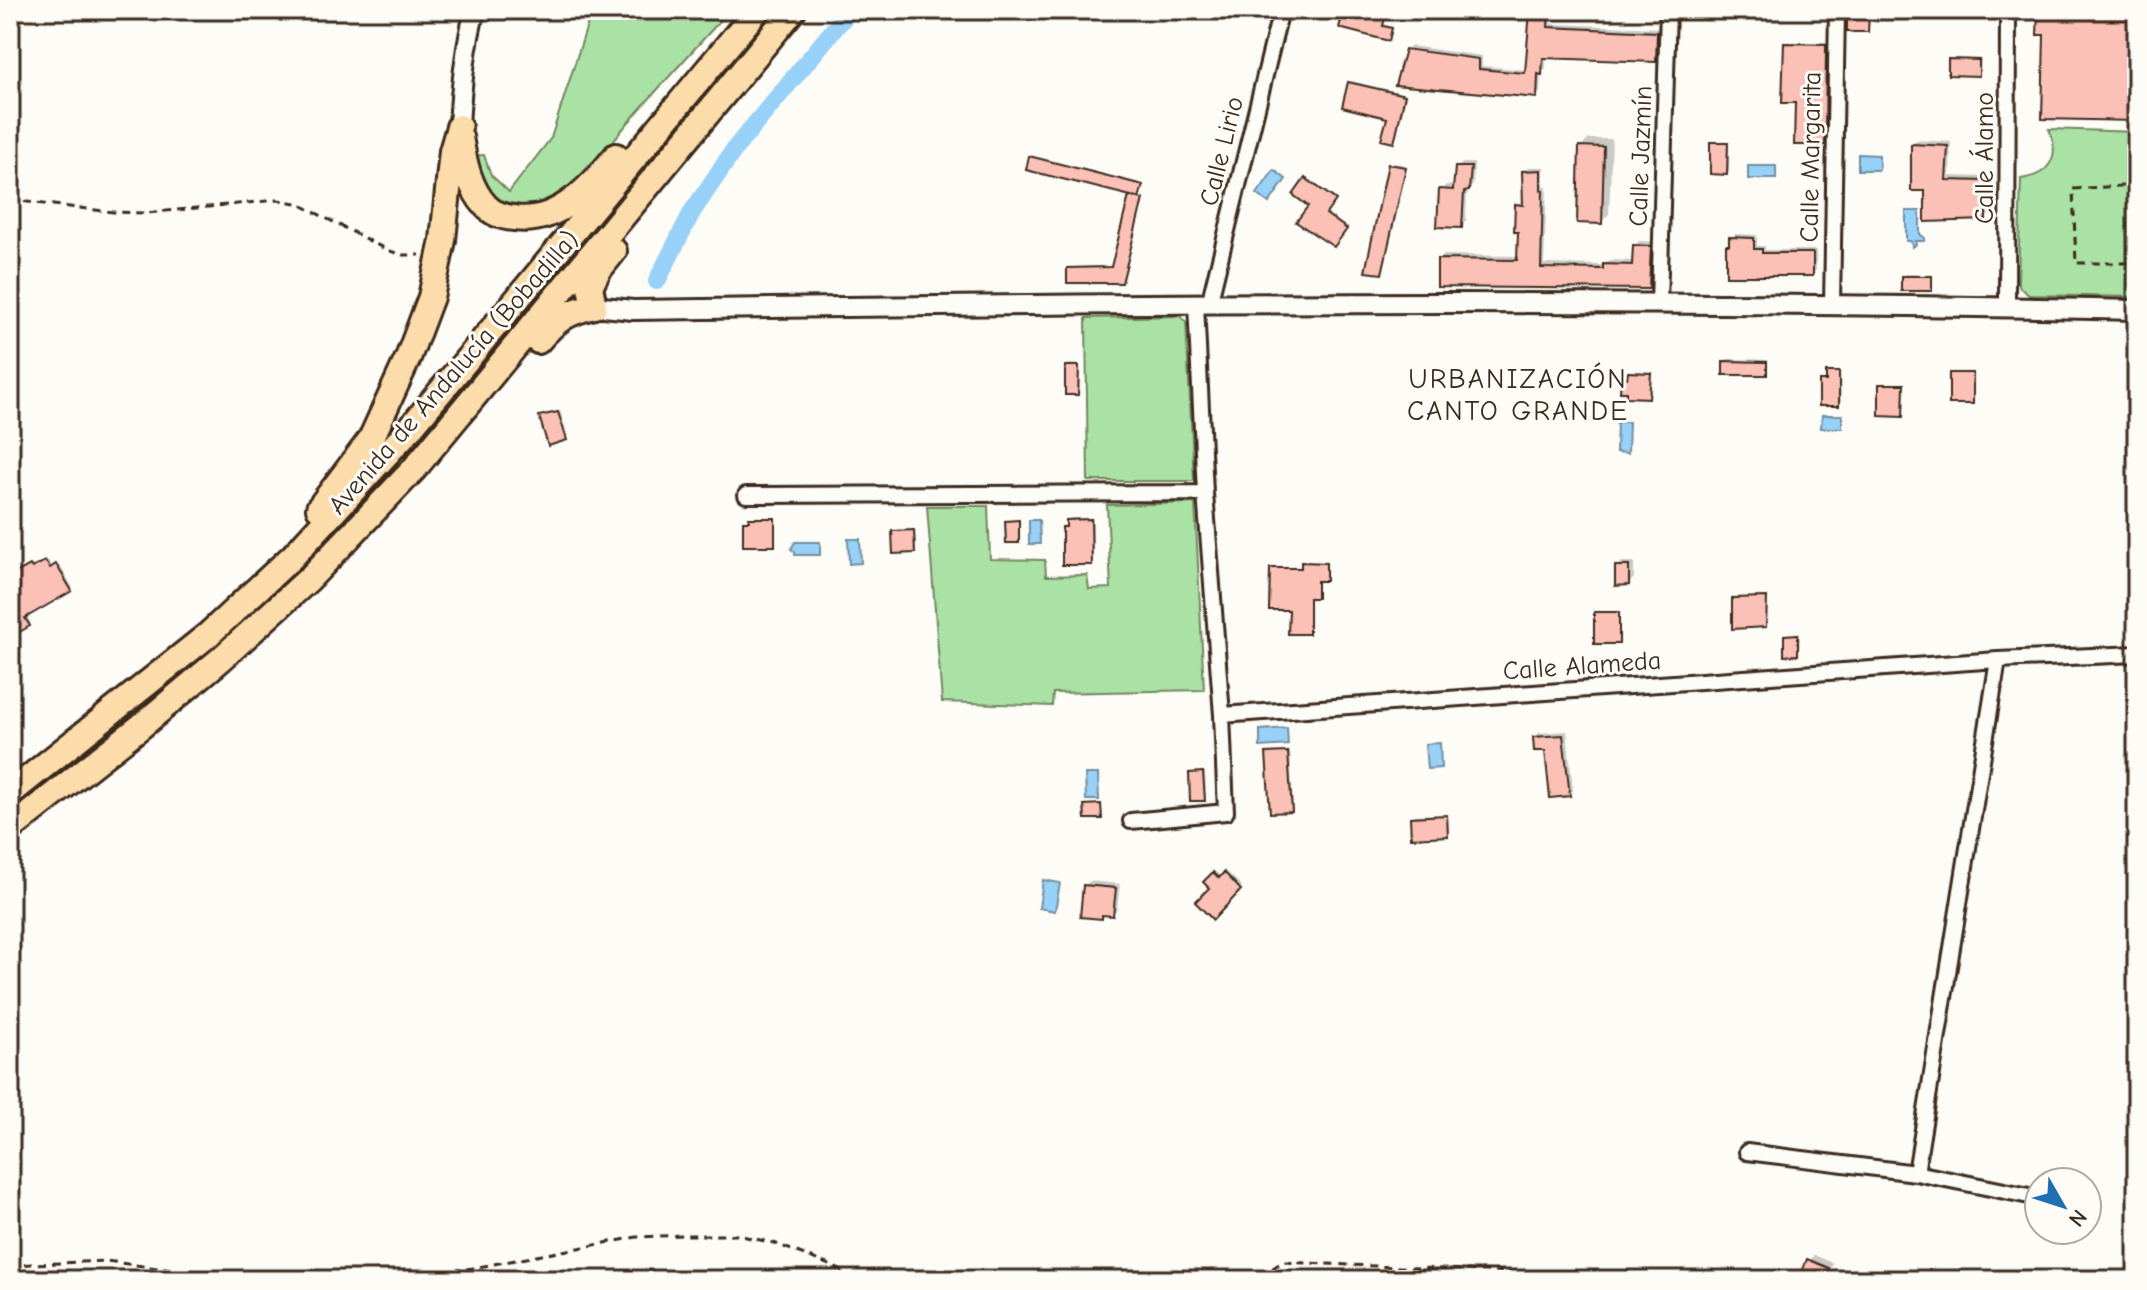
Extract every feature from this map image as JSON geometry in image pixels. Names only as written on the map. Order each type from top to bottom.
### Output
[{"type":"highway","name":"Avenida de Andalucía (Bobadilla)","points":[[10,793],[209,634],[293,556],[407,432],[757,10]]},
{"type":"highway","points":[[458,415],[498,389],[553,323],[573,311],[594,306],[590,287],[598,271],[764,69],[787,18]]},
{"type":"highway","name":"Avenida de Andalucía (Bobadilla)","points":[[10,829],[221,659],[298,589],[414,469],[787,18]]},
{"type":"highway","points":[[459,127],[468,175],[477,194],[488,208],[503,217],[520,219],[554,212],[571,202],[625,145],[679,104]]},
{"type":"highway","points":[[293,556],[319,508],[371,439],[408,358],[431,297],[452,151],[459,127]]},
{"type":"street","points":[[459,127],[462,82],[475,10]]},
{"type":"street","name":"Calle Lirio","points":[[1222,715],[1205,493],[1202,304],[1281,10]]},
{"type":"street","name":"Calle Jazmín","points":[[1659,303],[1668,10]]},
{"type":"street","name":"Calle Margarita","points":[[1832,305],[1837,10]]},
{"type":"street","name":"Calle Álamo","points":[[2007,307],[2008,10]]},
{"type":"street","points":[[594,306],[633,310],[1659,303],[2137,310]]},
{"type":"street","points":[[746,495],[1205,493]]},
{"type":"street","name":"Calle Alameda","points":[[1222,715],[1998,660],[2137,654]]},
{"type":"street","points":[[1916,1173],[1998,660]]},
{"type":"street","points":[[1131,821],[1226,812],[1222,715]]},
{"type":"street","points":[[1747,1152],[1916,1173],[2023,1195]]},
{"type":"path","points":[[2137,185],[2073,189],[2076,263],[2137,263]]},
{"type":"path","points":[[10,200],[147,213],[277,200],[297,203],[387,250],[403,255],[439,256]]},
{"type":"path","points":[[383,1280],[473,1268],[637,1237],[682,1235],[737,1235],[774,1243],[859,1280]]},
{"type":"path","points":[[10,1265],[106,1261],[172,1270],[205,1280]]},
{"type":"path","points":[[1265,1280],[1270,1270],[1282,1262],[1534,1273],[1604,1280]]},
{"type":"green space","points":[[592,10],[730,10],[572,189],[551,203],[538,207],[517,209],[504,206],[488,194],[470,156],[484,155],[491,175],[509,192],[551,138]]},
{"type":"green space","points":[[2049,129],[2137,132],[2137,297],[2029,295],[2020,288],[2021,179],[2039,173],[2050,163],[2054,148]]},
{"type":"green space","points":[[1180,316],[1186,322],[1194,481],[1088,481],[1086,318]]},
{"type":"green space","points":[[1195,503],[1204,690],[1053,693],[1052,706],[942,702],[927,506],[988,506],[990,559],[1045,560],[1046,576],[1087,575],[1089,589],[1111,588],[1107,505]]},
{"type":"water","points":[[1858,154],[1879,155],[1879,170],[1858,170]]},
{"type":"water","points":[[1748,166],[1776,166],[1776,179],[1748,179]]},
{"type":"water","points":[[1274,170],[1286,179],[1269,203],[1257,194]]},
{"type":"water","points":[[1906,211],[1920,211],[1920,234],[1925,238],[1924,241],[1915,241],[1916,245],[1912,247],[1911,241],[1906,241]]},
{"type":"water","points":[[1822,415],[1842,415],[1842,428],[1821,428]]},
{"type":"water","points":[[1617,422],[1629,422],[1628,453],[1616,452]]},
{"type":"water","points":[[1029,520],[1039,520],[1040,544],[1029,544]]},
{"type":"water","points":[[848,539],[860,539],[861,563],[849,564]]},
{"type":"water","points":[[795,542],[820,542],[820,555],[795,555],[791,549]]},
{"type":"water","points":[[1287,728],[1288,745],[1260,747],[1260,730]]},
{"type":"water","points":[[1440,743],[1441,768],[1427,769],[1425,744]]},
{"type":"water","points":[[1085,774],[1098,774],[1099,800],[1086,800]]},
{"type":"water","points":[[1043,880],[1060,883],[1055,911],[1039,908]]},
{"type":"building","points":[[1363,10],[1386,13],[1383,26],[1392,28],[1389,41],[1339,28],[1343,12],[1361,16]]},
{"type":"building","points":[[1530,10],[1549,10],[1548,27],[1657,32],[1656,62],[1543,58],[1542,75],[1538,74],[1537,98],[1395,85],[1405,49],[1479,59],[1479,69],[1525,73]]},
{"type":"building","points":[[1847,10],[1869,13],[1868,32],[1847,32]]},
{"type":"building","points":[[2038,11],[2137,13],[2137,121],[2042,119],[2044,35],[2037,35]]},
{"type":"building","points":[[1784,43],[1826,44],[1825,145],[1794,145],[1795,103],[1782,103]]},
{"type":"building","points":[[1948,59],[1979,60],[1979,76],[1948,75]]},
{"type":"building","points":[[1348,82],[1405,95],[1394,143],[1381,140],[1387,118],[1342,107]]},
{"type":"building","points":[[1710,142],[1728,142],[1727,175],[1710,174]]},
{"type":"building","points":[[1911,144],[1948,146],[1946,180],[1986,181],[1986,220],[1925,222],[1925,191],[1911,191]]},
{"type":"building","points":[[1579,146],[1604,147],[1602,224],[1577,223]]},
{"type":"building","points":[[1029,156],[1143,185],[1139,198],[1026,170]]},
{"type":"building","points":[[1388,164],[1406,167],[1382,274],[1365,272]]},
{"type":"building","points":[[1455,167],[1471,167],[1469,191],[1464,192],[1462,228],[1437,227],[1439,189],[1453,190]]},
{"type":"building","points":[[1541,170],[1541,268],[1603,269],[1603,264],[1632,265],[1633,245],[1651,246],[1649,289],[1437,287],[1437,259],[1517,260],[1515,204],[1523,205],[1522,171]]},
{"type":"building","points":[[1305,178],[1336,200],[1326,214],[1347,229],[1334,247],[1296,222],[1308,206],[1293,195]]},
{"type":"building","points":[[1129,196],[1143,199],[1122,283],[1067,283],[1067,268],[1111,267]]},
{"type":"building","points":[[1729,237],[1754,238],[1754,249],[1762,249],[1762,253],[1813,253],[1813,276],[1726,276]]},
{"type":"building","points":[[1901,276],[1932,276],[1932,291],[1901,291]]},
{"type":"building","points":[[1723,361],[1767,362],[1767,375],[1723,375]]},
{"type":"building","points":[[1065,366],[1079,366],[1078,395],[1065,395]]},
{"type":"building","points":[[1628,372],[1651,373],[1649,398],[1626,397],[1626,392],[1620,392],[1621,378],[1627,378]]},
{"type":"building","points":[[1826,372],[1839,372],[1839,406],[1819,406],[1819,381],[1826,381]]},
{"type":"building","points":[[1949,373],[1973,373],[1973,404],[1949,404]]},
{"type":"building","points":[[1879,384],[1904,384],[1903,417],[1879,416]]},
{"type":"building","points":[[558,412],[567,440],[548,446],[539,416]]},
{"type":"building","points":[[749,518],[775,518],[775,546],[743,546],[743,521],[749,521]]},
{"type":"building","points":[[1091,519],[1092,565],[1062,565],[1062,527],[1066,527],[1066,520]]},
{"type":"building","points":[[1019,520],[1019,543],[1006,543],[1005,521]]},
{"type":"building","points":[[914,530],[915,553],[893,554],[892,531]]},
{"type":"building","points":[[45,561],[50,568],[56,564],[72,591],[25,618],[30,626],[16,634],[10,623],[10,576]]},
{"type":"building","points":[[1301,562],[1326,563],[1326,581],[1317,581],[1317,598],[1309,598],[1309,634],[1288,634],[1289,610],[1269,610],[1270,568],[1301,568]]},
{"type":"building","points":[[1615,566],[1629,566],[1629,585],[1615,586]]},
{"type":"building","points":[[1767,597],[1766,627],[1732,629],[1732,598]]},
{"type":"building","points":[[1594,612],[1619,612],[1619,644],[1594,644]]},
{"type":"building","points":[[1798,634],[1798,655],[1784,656],[1784,635]]},
{"type":"building","points":[[1563,735],[1570,796],[1550,798],[1545,751],[1534,751],[1533,737]]},
{"type":"building","points":[[1288,752],[1292,812],[1270,813],[1266,753]]},
{"type":"building","points":[[1203,772],[1205,801],[1190,801],[1189,773]]},
{"type":"building","points":[[1101,804],[1102,819],[1085,819],[1084,805]]},
{"type":"building","points":[[1447,815],[1448,836],[1411,838],[1410,817]]},
{"type":"building","points":[[1213,872],[1219,878],[1224,872],[1241,890],[1213,920],[1195,902],[1209,888],[1203,882]]},
{"type":"building","points":[[1083,885],[1116,888],[1113,916],[1102,915],[1102,919],[1080,917]]},
{"type":"building","points":[[1807,1259],[1829,1268],[1825,1280],[1799,1280]]},
{"type":"waterway","points":[[657,281],[692,212],[736,147],[850,10]]},
{"type":"district","name":"URBANIZACIÓN CANTO GRANDE","points":[[1518,394]]}]
